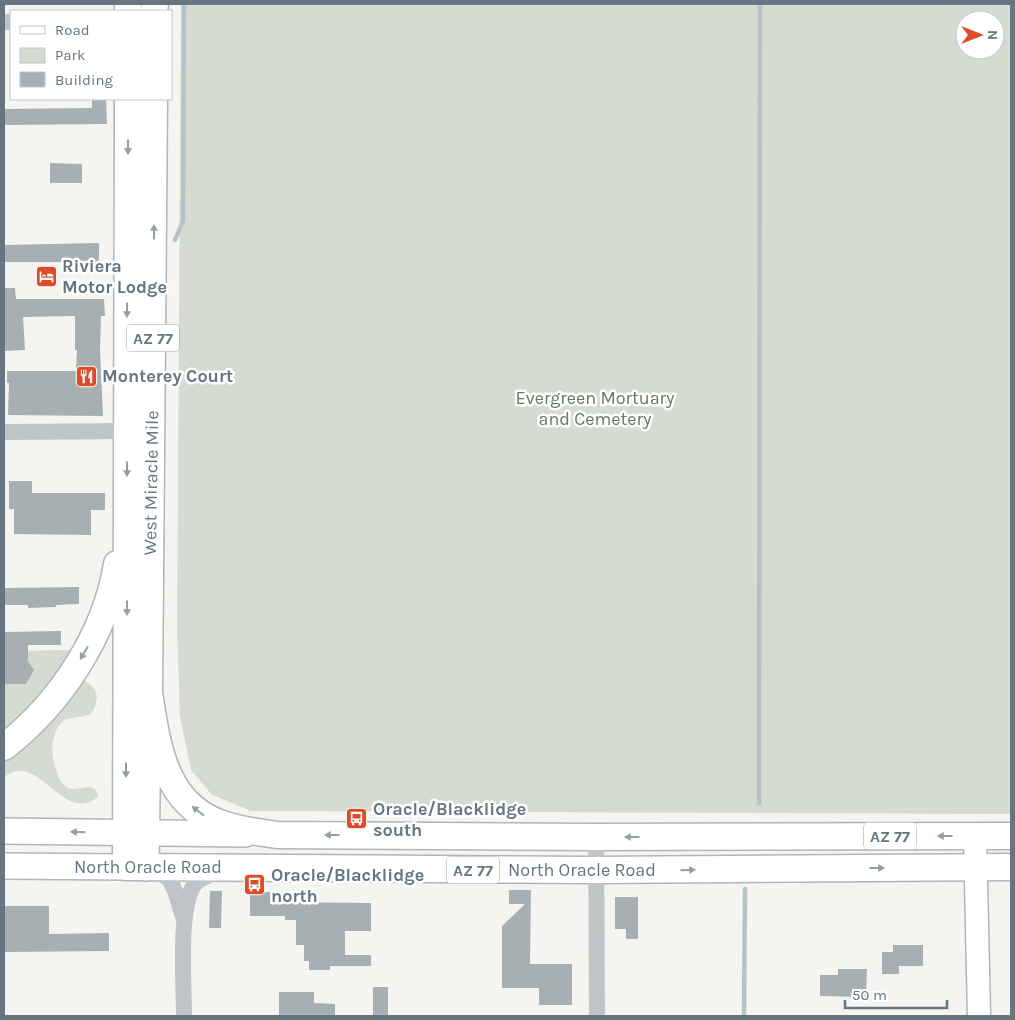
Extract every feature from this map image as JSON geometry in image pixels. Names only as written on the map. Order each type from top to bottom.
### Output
[{"type":"highway","name":"West Miracle Mile","points":[[128,100],[149,693]]},
{"type":"highway","name":"West Miracle Mile","points":[[142,868],[136,833],[127,507],[140,431],[154,100]]},
{"type":"highway","points":[[4,747],[45,708],[66,682],[88,647],[101,619],[110,592],[127,507]]},
{"type":"highway","name":"AZ 77","points":[[149,693],[163,763],[178,792],[201,814],[217,822],[239,829],[277,835]]},
{"type":"highway","name":"North Oracle Road","points":[[277,835],[596,837],[1011,836]]},
{"type":"highway","name":"North Oracle Road","points":[[142,868],[595,870],[1011,867]]},
{"type":"main road","name":"West Miracle Mile","points":[[136,833],[149,693]]},
{"type":"main road","name":"North Oracle Road","points":[[4,831],[277,835]]},
{"type":"main road","points":[[975,836],[979,1016]]},
{"type":"main road","name":"North Oracle Road","points":[[4,866],[142,868]]},
{"type":"street","points":[[4,432],[140,431]]},
{"type":"street","points":[[596,837],[597,1016]]},
{"type":"street","points":[[142,868],[170,880],[184,920]]},
{"type":"street","points":[[184,1016],[184,920],[194,886],[202,878],[226,868]]},
{"type":"green space","name":"Evergreen Mortuary and Cemetery","points":[[181,4],[1011,4],[1011,814],[251,811],[212,795],[191,770],[180,716],[177,629]]},
{"type":"green space","points":[[71,650],[58,676],[4,734],[4,651]]},
{"type":"green space","points":[[79,677],[90,684],[95,690],[97,698],[95,707],[88,715],[68,719],[60,724],[54,737],[52,751],[59,778],[66,787],[75,789],[90,787],[97,791],[98,797],[85,803],[73,802],[61,796],[40,779],[29,773],[17,771],[4,777],[4,757]]},
{"type":"building","points":[[92,100],[106,100],[107,124],[4,125],[4,109],[92,108]]},
{"type":"building","points":[[50,163],[82,164],[82,183],[50,183]]},
{"type":"building","points":[[99,243],[99,262],[4,262],[4,245]]},
{"type":"building","points":[[4,288],[15,288],[16,299],[104,299],[105,316],[101,316],[100,349],[103,416],[8,415],[9,383],[7,383],[7,371],[76,371],[77,350],[75,350],[75,316],[23,317],[25,350],[4,351]]},
{"type":"building","points":[[9,481],[32,481],[32,493],[105,493],[105,510],[91,510],[91,535],[14,534],[14,509],[9,509]]},
{"type":"building","points":[[79,587],[79,604],[28,608],[28,605],[4,605],[4,588]]},
{"type":"building","points":[[61,631],[61,645],[28,645],[28,661],[34,670],[26,684],[4,684],[4,632]]},
{"type":"building","points":[[509,890],[531,890],[530,964],[572,964],[572,1005],[539,1005],[539,988],[502,988],[502,926],[525,904],[509,904]]},
{"type":"building","points":[[210,891],[222,891],[221,928],[209,928]]},
{"type":"building","points":[[250,892],[275,892],[275,902],[371,903],[371,931],[345,931],[345,955],[371,955],[371,966],[330,966],[330,970],[309,970],[309,961],[304,961],[304,945],[296,945],[296,920],[285,920],[285,916],[250,916]]},
{"type":"building","points":[[615,897],[638,897],[638,939],[626,939],[626,929],[615,929]]},
{"type":"building","points":[[4,906],[49,906],[49,934],[109,933],[109,951],[4,952]]},
{"type":"building","points":[[893,945],[923,945],[923,966],[899,966],[899,974],[882,974],[882,952],[893,952]]},
{"type":"building","points":[[838,969],[867,969],[866,997],[820,996],[820,975],[838,975]]},
{"type":"building","points":[[373,987],[388,987],[388,1016],[373,1016]]},
{"type":"building","points":[[279,992],[314,992],[314,1003],[335,1004],[335,1016],[279,1016]]},
{"type":"waterway","points":[[175,240],[183,221],[184,4]]},
{"type":"waterway","points":[[759,803],[760,4]]},
{"type":"waterway","points":[[744,1016],[745,889]]},
{"type":"place","name":"Riviera Motor Lodge","points":[[46,276]]},
{"type":"place","name":"Monterey Court","points":[[86,376]]},
{"type":"place","name":"Oracle/Blacklidge south","points":[[357,819]]},
{"type":"place","name":"Oracle/Blacklidge north","points":[[255,885]]}]
